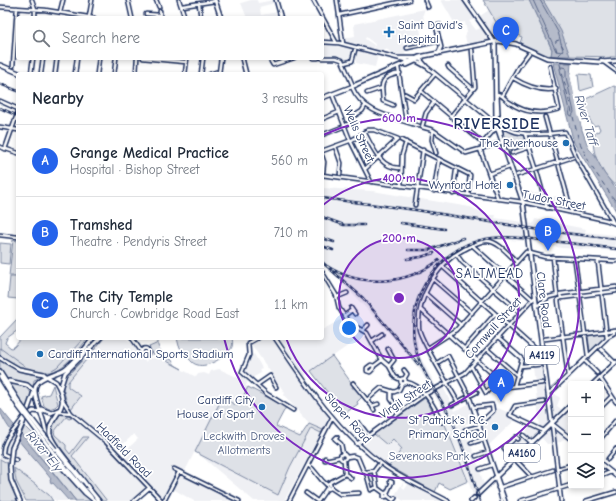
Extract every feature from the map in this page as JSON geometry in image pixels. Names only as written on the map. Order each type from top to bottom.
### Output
[{"type":"main road","points":[[465,0],[495,43],[512,45],[540,58],[616,61]]},
{"type":"main road","points":[[215,1],[220,16]]},
{"type":"main road","points":[[324,97],[416,60],[446,52],[495,43],[509,42],[539,56],[551,59]]},
{"type":"main road","name":"A4119","points":[[495,43],[498,129],[523,202]]},
{"type":"main road","points":[[400,67],[411,61],[426,57]]},
{"type":"main road","points":[[242,60],[246,72]]},
{"type":"main road","points":[[0,65],[16,72]]},
{"type":"main road","name":"Clare Road","points":[[523,202],[533,298],[536,306],[552,424]]},
{"type":"main road","points":[[20,501],[11,480],[10,467],[12,448],[25,420],[36,387],[43,379],[66,367],[92,340]]},
{"type":"main road","points":[[60,391],[60,384],[65,373],[98,340]]},
{"type":"main road","points":[[0,358],[19,369],[50,376],[56,382],[62,398],[60,410],[51,426],[52,438],[90,490]]},
{"type":"main road","points":[[596,381],[615,363]]},
{"type":"main road","points":[[0,372],[19,406],[99,501]]},
{"type":"main road","points":[[0,377],[54,455],[95,501]]},
{"type":"main road","points":[[9,381],[27,385],[35,392],[43,412],[46,436]]},
{"type":"main road","name":"A4160","points":[[471,501],[568,408]]},
{"type":"main road","points":[[25,420],[33,411],[54,413],[60,410]]},
{"type":"main road","points":[[552,424],[568,437]]},
{"type":"main road","points":[[604,466],[616,476]]},
{"type":"street","points":[[32,0],[35,9],[35,16]]},
{"type":"street","points":[[60,12],[63,0]]},
{"type":"street","points":[[89,16],[92,0]]},
{"type":"street","points":[[128,0],[132,16]]},
{"type":"street","points":[[156,0],[159,7]]},
{"type":"street","points":[[179,0],[184,16]]},
{"type":"street","points":[[276,0],[280,16]]},
{"type":"street","points":[[312,0],[321,16]]},
{"type":"street","points":[[337,0],[344,44]]},
{"type":"street","points":[[339,15],[409,0]]},
{"type":"street","points":[[425,0],[428,7]]},
{"type":"street","points":[[182,6],[215,1]]},
{"type":"street","points":[[199,4],[201,16]]},
{"type":"street","points":[[0,7],[35,9],[79,16]]},
{"type":"street","points":[[17,8],[17,16]]},
{"type":"street","points":[[160,11],[160,16]]},
{"type":"street","points":[[146,14],[155,16]]},
{"type":"street","points":[[324,22],[336,43]]},
{"type":"street","points":[[432,26],[440,24]]},
{"type":"street","points":[[12,66],[14,61],[16,26]]},
{"type":"street","points":[[436,26],[441,47],[446,52]]},
{"type":"street","points":[[407,48],[439,41]]},
{"type":"street","points":[[324,42],[344,44],[398,58],[416,60],[427,67]]},
{"type":"street","points":[[438,54],[441,47]]},
{"type":"street","points":[[344,63],[352,61],[355,50]]},
{"type":"street","points":[[451,116],[473,89],[474,60],[472,50]]},
{"type":"street","points":[[503,97],[512,78],[529,53]]},
{"type":"street","points":[[324,58],[336,58],[344,63],[357,98],[374,111],[433,131],[466,153],[503,142]]},
{"type":"street","points":[[398,58],[401,60],[411,61]]},
{"type":"street","points":[[420,59],[435,74],[488,117],[497,122]]},
{"type":"street","points":[[31,72],[33,60]]},
{"type":"street","points":[[41,72],[42,60]]},
{"type":"street","points":[[55,72],[57,60]]},
{"type":"street","points":[[75,72],[77,60]]},
{"type":"street","points":[[97,72],[98,60]]},
{"type":"street","points":[[114,72],[116,60]]},
{"type":"street","points":[[136,72],[137,60]]},
{"type":"street","points":[[164,60],[186,62],[185,72]]},
{"type":"street","points":[[201,72],[203,60]]},
{"type":"street","points":[[220,72],[221,60]]},
{"type":"street","points":[[270,60],[273,65],[288,60]]},
{"type":"street","points":[[401,60],[403,62],[400,67],[400,73],[406,121]]},
{"type":"street","points":[[604,61],[616,71]]},
{"type":"street","points":[[613,69],[612,64],[616,61]]},
{"type":"street","points":[[448,66],[473,89]]},
{"type":"street","points":[[496,96],[503,97],[517,107],[531,112],[548,113],[560,109],[550,66]]},
{"type":"street","points":[[393,105],[383,101],[383,82],[386,78],[400,73]]},
{"type":"street","points":[[405,94],[414,99],[435,74]]},
{"type":"street","points":[[512,78],[533,88],[556,90]]},
{"type":"street","points":[[367,93],[382,88]]},
{"type":"street","points":[[421,91],[483,143]]},
{"type":"street","name":"Wells Street","points":[[332,94],[350,140],[370,182]]},
{"type":"street","points":[[0,101],[16,108]]},
{"type":"street","points":[[420,126],[426,113],[434,102]]},
{"type":"street","points":[[354,116],[361,112],[366,106]]},
{"type":"street","points":[[324,118],[339,112]]},
{"type":"street","points":[[545,117],[550,135]]},
{"type":"street","points":[[5,149],[16,118]]},
{"type":"street","points":[[324,134],[351,122]]},
{"type":"street","points":[[0,126],[16,130]]},
{"type":"street","points":[[498,199],[482,149],[483,143],[498,129],[504,127],[525,134],[550,135],[565,132],[577,159],[614,223]]},
{"type":"street","points":[[324,151],[364,132],[374,130],[423,150],[470,176],[468,195]]},
{"type":"street","points":[[433,131],[432,140],[436,153]]},
{"type":"street","points":[[364,132],[378,157],[384,164],[399,168]]},
{"type":"street","points":[[525,134],[536,168]]},
{"type":"street","points":[[551,138],[558,163]]},
{"type":"street","points":[[365,169],[400,140]]},
{"type":"street","points":[[401,186],[402,155],[406,142]]},
{"type":"street","points":[[335,146],[341,163],[340,174]]},
{"type":"street","points":[[0,147],[16,154]]},
{"type":"street","points":[[512,153],[530,148]]},
{"type":"street","points":[[415,205],[423,150]]},
{"type":"street","points":[[517,175],[573,157]]},
{"type":"street","points":[[434,191],[439,159]]},
{"type":"street","points":[[559,166],[572,213]]},
{"type":"street","points":[[489,174],[510,167]]},
{"type":"street","points":[[453,194],[456,171]]},
{"type":"street","points":[[537,172],[547,208]]},
{"type":"street","name":"Tudor Street","points":[[324,174],[453,194],[523,202],[614,223]]},
{"type":"street","points":[[0,235],[16,237]]},
{"type":"street","points":[[458,402],[419,330],[421,310],[426,294],[433,279],[442,267],[453,256],[472,245],[486,241],[496,243],[517,262]]},
{"type":"street","points":[[472,245],[505,276],[533,298]]},
{"type":"street","points":[[428,348],[450,336],[517,262],[529,252],[553,258],[616,261]]},
{"type":"street","points":[[457,255],[462,262],[520,312]]},
{"type":"street","points":[[536,306],[549,297],[557,296],[553,258]]},
{"type":"street","points":[[575,261],[588,357]]},
{"type":"street","points":[[598,262],[607,337]]},
{"type":"street","points":[[442,267],[536,350],[542,350]]},
{"type":"street","points":[[324,275],[337,297],[338,306],[344,316],[352,325],[363,330],[372,341],[382,360],[390,366],[395,377],[416,385],[432,402],[442,422]]},
{"type":"street","points":[[433,279],[472,313]]},
{"type":"street","points":[[568,376],[558,300],[561,298],[559,296],[561,294],[579,291],[616,287]]},
{"type":"street","points":[[561,298],[616,292]]},
{"type":"street","points":[[337,297],[347,293]]},
{"type":"street","points":[[426,294],[461,325]]},
{"type":"street","name":"Cornwall Street","points":[[465,373],[533,298]]},
{"type":"street","points":[[344,316],[352,309],[355,314]]},
{"type":"street","points":[[421,310],[507,387],[542,383]]},
{"type":"street","points":[[464,349],[495,314]]},
{"type":"street","points":[[363,330],[368,325]]},
{"type":"street","points":[[545,339],[615,330]]},
{"type":"street","points":[[547,393],[552,391],[607,337],[614,333],[615,330]]},
{"type":"street","points":[[473,332],[477,334]]},
{"type":"street","points":[[372,341],[382,334]]},
{"type":"street","points":[[498,337],[522,359],[514,386]]},
{"type":"street","points":[[134,340],[139,346],[142,354],[147,355],[148,351],[139,346]]},
{"type":"street","points":[[253,340],[248,343],[249,355],[242,371],[267,394],[293,410]]},
{"type":"street","name":"Sloper Road","points":[[276,340],[332,418],[357,444],[380,462],[413,483],[448,501]]},
{"type":"street","points":[[141,351],[144,348]]},
{"type":"street","points":[[388,349],[394,360],[390,366]]},
{"type":"street","points":[[487,349],[518,376]]},
{"type":"street","points":[[601,349],[615,363]]},
{"type":"street","points":[[436,363],[448,356],[469,396],[480,425],[503,501]]},
{"type":"street","points":[[374,366],[382,360]]},
{"type":"street","points":[[584,360],[597,373]]},
{"type":"street","points":[[521,366],[543,364]]},
{"type":"street","points":[[471,366],[486,392],[498,380]]},
{"type":"street","points":[[391,392],[399,390],[405,380],[406,374],[404,370]]},
{"type":"street","name":"Virgil Street","points":[[357,444],[424,395],[465,373]]},
{"type":"street","points":[[257,385],[269,374],[276,387]]},
{"type":"street","points":[[600,378],[616,402]]},
{"type":"street","points":[[401,380],[402,384]]},
{"type":"street","points":[[353,385],[374,410]]},
{"type":"street","points":[[367,400],[381,388],[386,388],[391,392]]},
{"type":"street","points":[[391,392],[391,399],[394,403]]},
{"type":"street","points":[[452,405],[476,392]]},
{"type":"street","points":[[604,404],[612,396]]},
{"type":"street","points":[[62,398],[71,413]]},
{"type":"street","points":[[544,402],[515,406],[510,415],[544,431]]},
{"type":"street","points":[[372,406],[378,404]]},
{"type":"street","points":[[465,430],[480,425],[493,411],[492,405],[474,407]]},
{"type":"street","points":[[60,410],[71,413]]},
{"type":"street","name":"Hadfield Road","points":[[71,413],[106,441],[163,501]]},
{"type":"street","points":[[16,460],[3,454],[2,450],[8,437],[18,427],[23,418],[25,420]]},
{"type":"street","points":[[289,501],[332,418]]},
{"type":"street","points":[[604,434],[616,420]]},
{"type":"street","points":[[359,423],[368,435]]},
{"type":"street","points":[[552,424],[555,470],[560,489],[561,501]]},
{"type":"street","points":[[523,435],[532,443]]},
{"type":"street","points":[[337,437],[335,439],[341,444],[343,454],[346,457]]},
{"type":"street","points":[[516,437],[504,448],[532,477]]},
{"type":"street","points":[[471,443],[484,439]]},
{"type":"street","points":[[608,459],[616,449]]},
{"type":"street","points":[[315,450],[320,453]]},
{"type":"street","points":[[476,456],[488,452]]},
{"type":"street","points":[[325,458],[326,460],[340,457],[343,454]]},
{"type":"street","points":[[345,474],[344,460],[346,457],[353,456],[358,458],[362,469],[366,472],[370,489],[377,488]]},
{"type":"street","points":[[340,457],[344,460]]},
{"type":"street","points":[[380,462],[374,471],[377,488],[384,495],[388,495],[393,500],[394,498]]},
{"type":"street","points":[[308,465],[314,468],[317,477],[327,486],[340,494],[357,493]]},
{"type":"street","points":[[480,469],[492,465]]},
{"type":"street","points":[[499,487],[568,466]]},
{"type":"street","points":[[174,469],[239,501]]},
{"type":"street","points":[[366,472],[374,471]]},
{"type":"street","points":[[163,501],[179,472]]},
{"type":"street","points":[[604,475],[611,472]]},
{"type":"street","points":[[345,474],[351,478]]},
{"type":"street","points":[[306,493],[318,501],[327,486],[334,479],[345,474]]},
{"type":"street","points":[[388,495],[392,482],[390,481]]},
{"type":"street","points":[[330,484],[331,488]]},
{"type":"street","points":[[520,501],[568,486]]},
{"type":"street","points":[[134,501],[149,488]]},
{"type":"street","points":[[586,501],[616,492]]},
{"type":"street","points":[[382,501],[384,495]]},
{"type":"shaded area","points":[[251,0],[257,0],[258,3],[274,0],[275,3],[259,7],[261,15],[278,12],[279,16],[246,16],[241,3]]},
{"type":"shaded area","points":[[441,0],[462,0],[475,19],[469,21],[476,30],[481,28],[489,39],[488,41],[467,45],[465,36],[467,32],[465,22],[455,24]]},
{"type":"shaded area","name":"Saint David's Hospital","points":[[425,9],[423,14],[425,26],[420,27],[421,35],[402,40],[406,56],[392,54],[385,49],[382,52],[374,50],[375,44],[366,37],[365,39],[374,45],[373,50],[345,42],[344,38],[355,36],[354,24]]},
{"type":"shaded area","points":[[489,10],[506,39],[495,38],[480,16]]},
{"type":"shaded area","points":[[324,44],[353,49],[351,59],[344,60],[337,57],[324,56]]},
{"type":"shaded area","points":[[356,50],[378,55],[375,67],[356,63]]},
{"type":"shaded area","points":[[324,188],[372,191],[470,207],[489,215],[496,215],[495,218],[523,222],[525,241],[487,239],[469,245],[446,260],[429,282],[420,306],[417,331],[419,354],[436,386],[431,389],[421,372],[392,336],[332,272],[324,266]]},
{"type":"shaded area","points":[[531,191],[532,193],[542,194],[545,204],[523,200],[522,196]]},
{"type":"shaded area","points":[[556,196],[567,200],[570,210],[549,205],[548,199]]},
{"type":"shaded area","points":[[535,219],[586,229],[585,232],[615,235],[616,251],[562,248],[531,242],[528,223],[533,224]]},
{"type":"shaded area","points":[[340,320],[355,341],[304,376],[278,340],[324,340],[324,329]]},
{"type":"shaded area","points":[[102,340],[128,340],[138,349],[136,353],[137,357],[142,357],[146,362],[148,357],[153,359],[155,355],[196,377],[198,374],[204,373],[209,375],[211,371],[219,369],[239,378],[242,374],[248,380],[246,386],[248,387],[238,406],[222,398],[278,494],[290,467],[311,428],[321,433],[284,501],[254,501],[195,451],[185,471],[174,467],[175,473],[164,496],[161,496],[126,459],[128,455],[126,453],[122,454],[138,439],[134,434],[117,450],[112,441],[109,441],[71,410],[67,403],[63,386],[65,378]]},
{"type":"shaded area","points":[[257,340],[275,340],[295,370],[329,416],[323,430],[309,424],[284,395],[285,393],[251,344]]},
{"type":"shaded area","points":[[254,354],[262,368],[259,369],[261,373],[252,378],[252,380],[244,371],[250,356]]},
{"type":"shaded area","points":[[546,365],[549,387],[555,386],[554,393],[560,398],[557,406],[568,414],[568,440],[565,438],[561,442],[547,444],[541,437],[518,460],[508,450],[511,445],[528,432],[526,430],[530,426],[537,429],[540,426],[533,367]]},
{"type":"shaded area","points":[[443,387],[455,411],[470,403],[476,421],[465,424],[466,428],[464,429],[476,458],[484,485],[473,495],[459,454],[444,423],[442,422],[448,419],[433,393]]},
{"type":"shaded area","name":"St Patrick's R.C. Primary School","points":[[498,408],[509,413],[508,417],[515,420],[489,445],[482,424]]},
{"type":"shaded area","points":[[0,416],[68,501],[56,501],[14,468],[7,468],[7,463],[0,459]]},
{"type":"shaded area","points":[[66,417],[72,417],[100,438],[144,486],[144,489],[132,501],[107,501],[65,449],[66,445],[57,438],[54,432]]},
{"type":"shaded area","points":[[374,434],[378,438],[393,439],[402,449],[388,465],[360,444]]},
{"type":"shaded area","points":[[180,475],[234,501],[194,501],[173,489]]},
{"type":"shaded area","points":[[404,481],[402,487],[405,489],[409,483],[442,501],[404,501],[394,496]]},
{"type":"green space","points":[[483,0],[529,0],[552,50],[551,56],[540,53],[520,43],[522,37],[517,35],[512,39],[506,39]]},
{"type":"green space","points":[[543,0],[616,0],[616,57],[568,56],[563,37]]},
{"type":"green space","points":[[578,74],[591,75],[593,87],[580,91]]},
{"type":"green space","points":[[614,86],[616,87],[616,186],[606,175],[597,161],[593,145],[596,131],[598,132],[600,129],[598,125],[593,126],[589,118],[587,118],[585,107],[586,99]]},
{"type":"green space","points":[[505,130],[524,136],[526,146],[509,151],[503,132]]},
{"type":"green space","points":[[13,240],[16,241],[16,276],[9,276]]},
{"type":"green space","points":[[0,243],[11,244],[9,264],[0,263]]},
{"type":"green space","points":[[10,277],[16,277],[16,299],[8,298]]},
{"type":"green space","points":[[16,320],[16,331],[7,338],[5,343],[11,348],[14,347],[20,340],[86,340],[72,358],[60,368],[53,371],[38,372],[21,368],[0,356],[0,337]]},
{"type":"green space","points":[[605,335],[605,339],[590,352],[588,336]]},
{"type":"green space","points":[[102,340],[68,382],[68,387],[81,396],[71,409],[67,403],[63,388],[65,378]]},
{"type":"green space","points":[[178,340],[232,340],[232,347],[228,353],[220,359],[202,366],[190,360],[179,346]]},
{"type":"green space","points":[[158,341],[158,346],[166,360],[171,359],[175,365],[182,369],[151,353],[149,347],[156,344]]},
{"type":"green space","points":[[332,356],[353,385],[352,388],[356,388],[363,396],[357,402],[358,404],[344,414],[311,371]]},
{"type":"green space","points":[[0,360],[19,371],[39,376],[39,378],[34,380],[33,387],[25,382],[6,379],[0,370]]},
{"type":"green space","points":[[8,383],[25,385],[30,389],[31,395],[26,410]]},
{"type":"green space","points":[[53,385],[58,404],[49,409],[44,406],[41,396],[49,394]]},
{"type":"green space","name":"Leckwith Droves Allotments","points":[[248,387],[286,407],[276,426],[300,437],[309,424],[323,430],[321,433],[311,428],[290,467],[278,495],[195,452],[222,398],[238,406]]},
{"type":"green space","name":"Sevenoaks Park","points":[[425,398],[440,424],[444,422],[468,481],[450,489],[439,483],[435,492],[389,466],[402,449],[393,439],[387,445],[374,434]]},
{"type":"green space","points":[[61,413],[68,414],[72,418],[69,419],[66,417],[54,432],[55,435],[66,445],[66,449],[70,454],[83,437],[88,437],[72,456],[107,501],[101,501],[52,436],[53,424]]},
{"type":"green space","points":[[25,426],[33,434],[35,433],[53,458],[91,501],[76,501],[21,435]]},
{"type":"green space","points":[[0,459],[7,463],[10,481],[19,501],[0,501]]},
{"type":"green space","points":[[14,468],[49,495],[53,501],[26,501],[16,481]]},
{"type":"water","points":[[529,0],[543,0],[561,31],[570,56],[551,56],[552,49]]},
{"type":"water","points":[[553,63],[571,63],[570,76],[582,130],[589,149],[594,154],[604,173],[616,189],[616,211],[574,143]]},
{"type":"water","points":[[0,408],[76,501],[69,501],[53,483],[51,484],[51,479],[6,424]]},
{"type":"pier","points":[[573,64],[572,75],[580,115],[584,130],[594,154],[589,148],[578,115],[570,75]]},
{"type":"waterway","points":[[52,370],[57,367],[82,340]]},
{"type":"waterway","points":[[0,348],[25,366]]},
{"type":"ferry route","points":[[559,55],[564,49],[559,40],[556,41],[555,44],[579,141],[591,166],[616,202]]},
{"type":"tunnel","points":[[46,444],[51,455]]},
{"type":"railway","points":[[0,84],[16,90]]},
{"type":"railway","points":[[0,108],[16,115]]},
{"type":"railway","points":[[324,198],[416,210],[547,231],[616,239]]},
{"type":"railway","points":[[324,218],[344,225],[364,225]]},
{"type":"railway","points":[[401,223],[444,229]]},
{"type":"railway","points":[[480,501],[467,459],[451,418],[432,387],[417,354],[413,327],[415,309],[425,284],[437,267],[450,254],[479,240],[512,237],[616,249]]},
{"type":"railway","points":[[408,250],[429,250],[463,238]]},
{"type":"railway","points":[[324,239],[334,242]]},
{"type":"railway","points":[[324,247],[333,250]]},
{"type":"railway","points":[[407,259],[434,253]]},
{"type":"railway","points":[[327,266],[354,278],[384,281],[413,275],[439,260]]},
{"type":"railway","points":[[324,264],[363,298],[418,364]]},
{"type":"place","name":"Saint David's Hospital","points":[[389,32]]},
{"type":"place","name":"The City Temple","points":[[506,50]]},
{"type":"place","name":"The Riverhouse","points":[[566,143]]},
{"type":"place","name":"Wynford Hotel","points":[[510,185]]},
{"type":"place","name":"Tramshed","points":[[548,251]]},
{"type":"place","name":"Cardiff International Sports Stadium","points":[[40,354]]},
{"type":"place","name":"Grange Medical Practice","points":[[501,402]]},
{"type":"place","name":"Cardiff City House of Sport","points":[[262,407]]},
{"type":"place","name":"St Patrick's R.C. Primary School","points":[[495,427]]},
{"type":"district","name":"RIVERSIDE","points":[[497,123]]},
{"type":"district","name":"SALTMEAD","points":[[490,273]]},
{"type":"water label","name":"River Taff","points":[[587,120]]},
{"type":"water label","name":"River Ely","points":[[45,451]]}]
